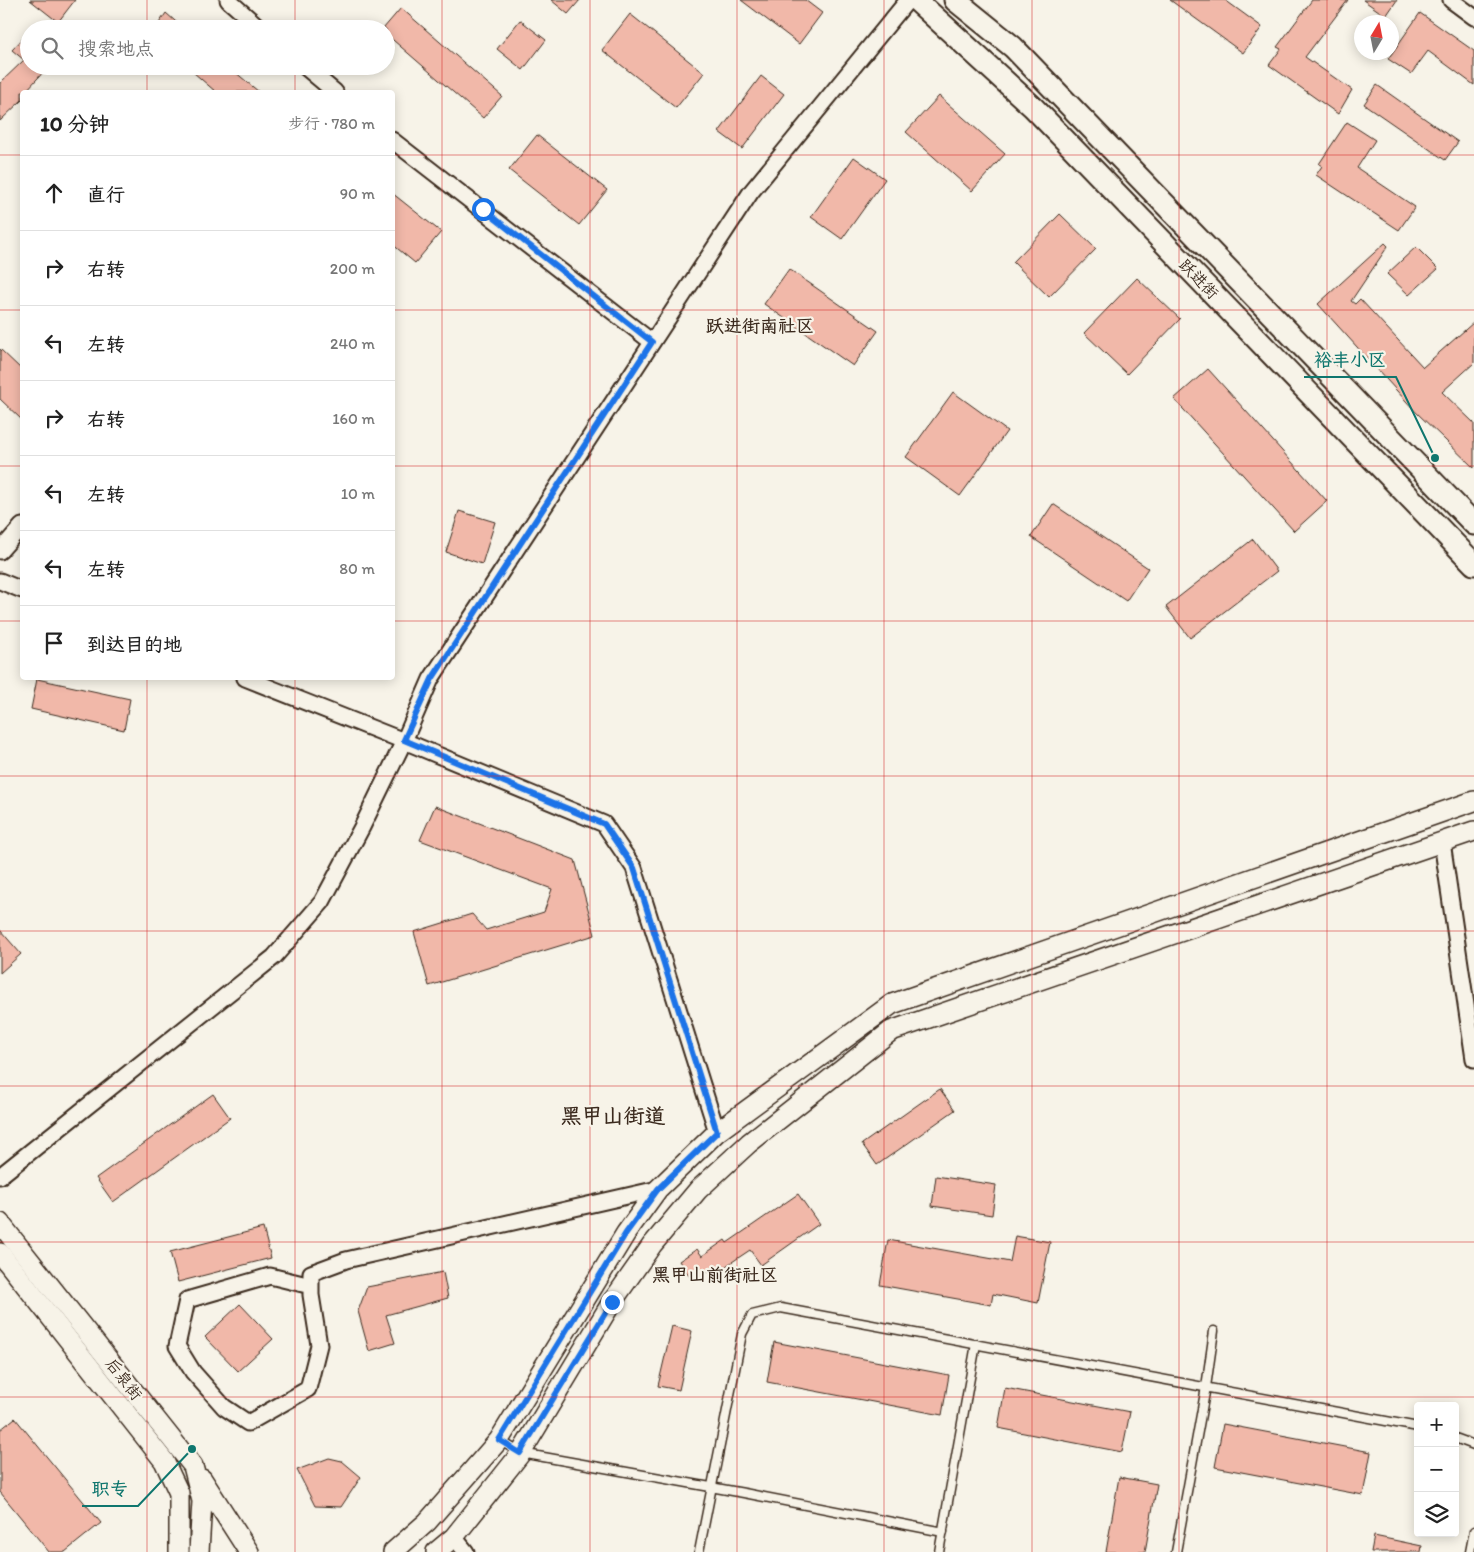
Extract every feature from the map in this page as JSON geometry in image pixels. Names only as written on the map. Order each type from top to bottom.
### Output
[{"type":"main road","name":"跃进街","points":[[916,0],[1033,107],[1474,564]]},
{"type":"main road","name":"跃进街","points":[[956,0],[1014,47],[1474,524]]},
{"type":"street","points":[[228,0],[251,20]]},
{"type":"street","points":[[0,1176],[274,958],[322,902],[362,827],[432,679],[751,192],[908,0]]},
{"type":"street","points":[[1451,0],[1474,17]]},
{"type":"street","points":[[314,75],[332,90]]},
{"type":"street","points":[[395,142],[652,342]]},
{"type":"street","points":[[0,551],[20,528]]},
{"type":"street","points":[[0,581],[20,589]]},
{"type":"street","points":[[250,680],[404,740],[604,824],[634,868],[717,1132]]},
{"type":"street","points":[[393,1552],[428,1522],[499,1440],[626,1233],[658,1189],[717,1132],[892,1004],[1474,801]]},
{"type":"street","points":[[436,1552],[454,1537],[520,1453],[612,1302],[652,1245],[698,1190],[749,1143],[891,1031],[1474,831]]},
{"type":"street","points":[[1442,842],[1474,1059]]},
{"type":"street","points":[[311,1286],[270,1276],[187,1300],[176,1346],[192,1372],[224,1407],[248,1423],[308,1389],[319,1345],[311,1295],[311,1286],[311,1273],[346,1260],[658,1189]]},
{"type":"street","name":"后泉街","points":[[0,1223],[193,1466],[202,1501],[199,1552]]},
{"type":"street","name":"后泉街","points":[[0,1253],[164,1461],[180,1493],[179,1552]]},
{"type":"street","points":[[193,1466],[249,1552]]},
{"type":"street","points":[[454,1537],[466,1552]]},
{"type":"lane","points":[[699,1552],[742,1334],[752,1315],[781,1308],[1414,1426]]},
{"type":"lane","points":[[1176,1552],[1206,1387],[1214,1331]]},
{"type":"lane","points":[[939,1552],[976,1344]]},
{"type":"lane","points":[[1459,1439],[1474,1445]]},
{"type":"lane","points":[[499,1440],[520,1453],[943,1532]]},
{"type":"lane","points":[[1470,1552],[1474,1531]]},
{"type":"building","points":[[30,0],[75,0],[60,20],[55,20]]},
{"type":"building","points":[[551,0],[580,0],[568,14]]},
{"type":"building","points":[[741,0],[805,0],[822,13],[799,44]]},
{"type":"building","points":[[1170,0],[1225,0],[1262,27],[1243,53]]},
{"type":"building","points":[[1312,0],[1348,0],[1305,57],[1352,90],[1338,114],[1269,65],[1281,49],[1277,47]]},
{"type":"building","points":[[1363,0],[1397,0],[1387,15]]},
{"type":"building","points":[[401,8],[502,96],[483,118],[395,42],[395,20],[391,20]]},
{"type":"building","points":[[166,13],[174,20],[161,20]]},
{"type":"building","points":[[1420,13],[1474,51],[1474,85],[1428,51],[1411,74],[1390,60],[1399,60],[1399,43]]},
{"type":"building","points":[[630,14],[704,73],[676,108],[602,50]]},
{"type":"building","points":[[520,20],[546,40],[523,70],[497,49]]},
{"type":"building","points":[[20,42],[20,57],[12,50]]},
{"type":"building","points":[[20,64],[20,75],[41,75],[27,90],[20,90],[20,102],[0,121],[0,83]]},
{"type":"building","points":[[196,75],[239,75],[257,90],[214,90]]},
{"type":"building","points":[[761,76],[784,94],[742,149],[719,132]]},
{"type":"building","points":[[1377,85],[1458,142],[1445,160],[1364,104]]},
{"type":"building","points":[[939,96],[1005,154],[972,191],[906,132]]},
{"type":"building","points":[[1347,122],[1375,140],[1357,168],[1415,207],[1399,230],[1316,175],[1322,166],[1319,164]]},
{"type":"building","points":[[537,135],[607,190],[579,225],[509,170]]},
{"type":"building","points":[[854,157],[885,179],[842,239],[811,217]]},
{"type":"building","points":[[395,195],[441,232],[415,263],[395,246]]},
{"type":"building","points":[[1060,214],[1096,249],[1049,297],[1013,262]]},
{"type":"building","points":[[1385,243],[1388,246],[1351,301],[1355,304],[1360,299],[1423,367],[1474,322],[1474,363],[1442,392],[1474,423],[1474,468],[1416,412],[1318,304]]},
{"type":"building","points":[[1416,247],[1438,269],[1409,295],[1387,274]]},
{"type":"building","points":[[789,269],[878,331],[853,366],[764,304]]},
{"type":"building","points":[[1137,278],[1180,319],[1127,374],[1084,333]]},
{"type":"building","points":[[0,349],[20,368],[20,418],[0,399]]},
{"type":"building","points":[[1208,369],[1327,501],[1294,531],[1174,399]]},
{"type":"building","points":[[953,392],[1007,431],[960,496],[906,457]]},
{"type":"building","points":[[1053,504],[1148,568],[1126,601],[1031,537]]},
{"type":"building","points":[[459,511],[495,522],[482,564],[446,552]]},
{"type":"building","points":[[1253,539],[1277,571],[1190,638],[1166,607]]},
{"type":"building","points":[[37,680],[130,699],[124,730],[31,709]]},
{"type":"building","points":[[435,806],[575,860],[595,935],[429,986],[414,932],[472,914],[486,930],[544,912],[552,889],[420,840]]},
{"type":"building","points":[[0,930],[21,954],[0,973]]},
{"type":"building","points":[[940,1089],[955,1110],[877,1165],[862,1144]]},
{"type":"building","points":[[213,1094],[230,1118],[113,1202],[96,1178]]},
{"type":"building","points":[[936,1176],[996,1185],[992,1215],[932,1206]]},
{"type":"building","points":[[798,1194],[819,1224],[761,1265],[750,1250],[714,1274],[711,1269],[693,1281],[679,1261],[697,1249],[702,1256],[725,1240],[727,1243]]},
{"type":"building","points":[[263,1228],[271,1258],[178,1282],[170,1252]]},
{"type":"building","points":[[1015,1236],[1050,1242],[1038,1303],[993,1294],[991,1305],[880,1285],[888,1240],[1010,1262]]},
{"type":"building","points":[[443,1272],[448,1298],[386,1315],[395,1343],[369,1351],[358,1311],[367,1287]]},
{"type":"building","points":[[240,1304],[273,1339],[238,1371],[205,1337]]},
{"type":"building","points":[[672,1326],[692,1331],[679,1390],[658,1386]]},
{"type":"building","points":[[774,1342],[949,1375],[942,1415],[767,1382]]},
{"type":"building","points":[[1005,1388],[1130,1412],[1122,1452],[998,1428]]},
{"type":"building","points":[[15,1418],[101,1523],[65,1552],[49,1552],[0,1492],[0,1430]]},
{"type":"building","points":[[1223,1424],[1371,1452],[1363,1495],[1215,1467]]},
{"type":"building","points":[[329,1458],[342,1461],[361,1477],[341,1507],[315,1506],[297,1470]]},
{"type":"building","points":[[1119,1477],[1157,1484],[1145,1552],[1106,1552]]},
{"type":"building","points":[[1374,1536],[1422,1546],[1421,1552],[1371,1552]]},
{"type":"place","name":"裕丰小区","points":[[1435,458]]},
{"type":"place","name":"职专","points":[[192,1449]]},
{"type":"district","name":"跃进街南社区","points":[[760,326]]},
{"type":"district","name":"黑甲山街道","points":[[613,1115]]},
{"type":"district","name":"黑甲山前街社区","points":[[715,1275]]},
{"type":"route","points":[[483,209],[652,342],[432,679],[404,740],[604,824],[634,868],[717,1132],[658,1189],[626,1233],[499,1440],[520,1453],[612,1302]]}]
